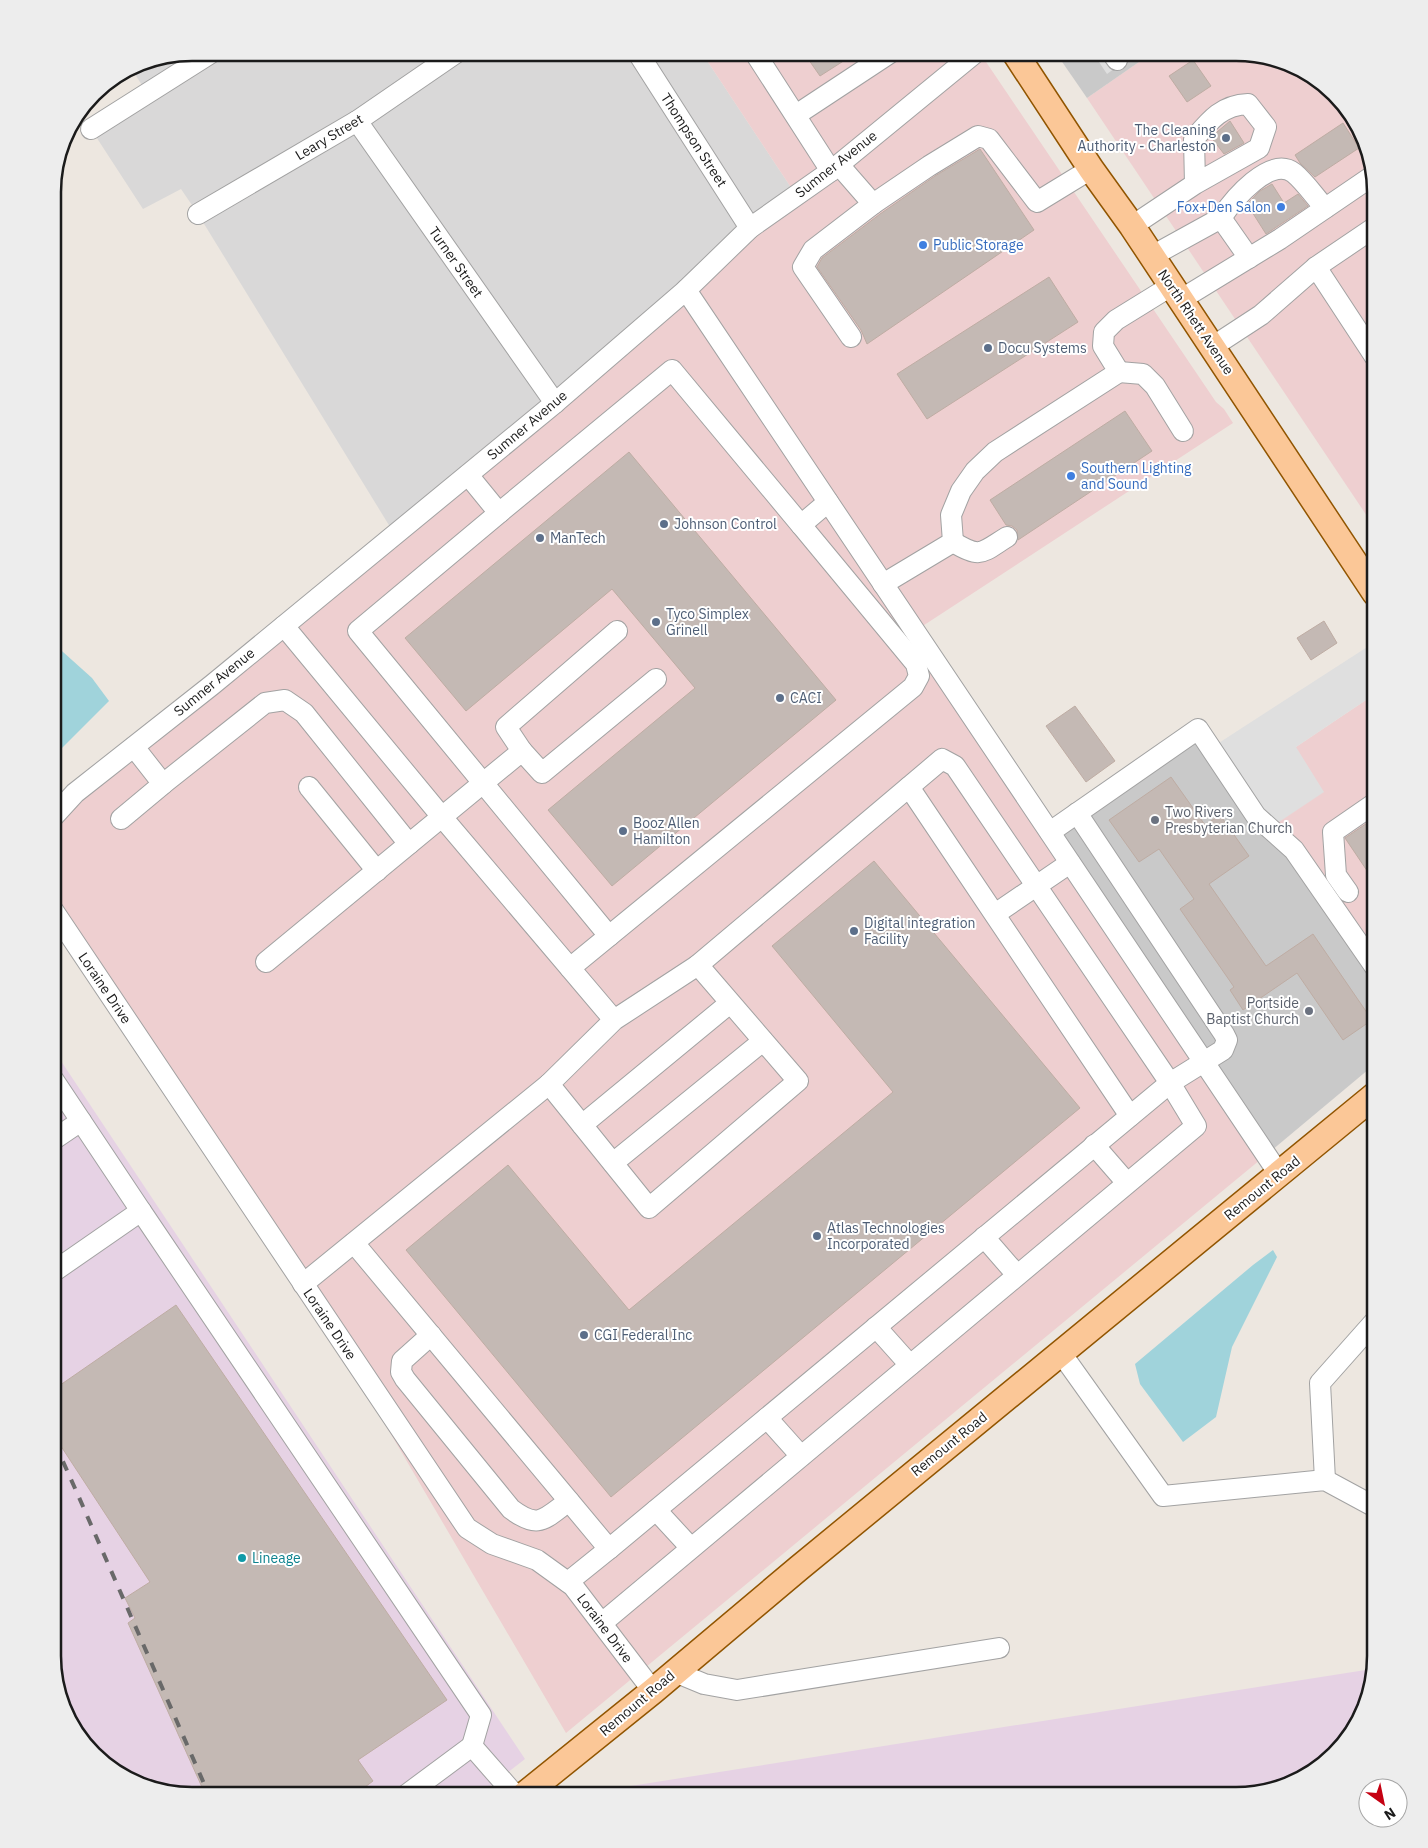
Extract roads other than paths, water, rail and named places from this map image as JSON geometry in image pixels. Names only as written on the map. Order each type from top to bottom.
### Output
[{"type":"main road","name":"North Rhett Avenue","points":[[1021,62],[1091,169],[1132,226],[1212,347],[1367,571]]},
{"type":"main road","name":"Remount Road","points":[[535,1787],[1060,1353],[1367,1102]]},
{"type":"street","points":[[91,129],[197,61]]},
{"type":"street","name":"Leary Street","points":[[198,214],[357,121],[444,61]]},
{"type":"street","name":"Thompson Street","points":[[643,61],[750,228]]},
{"type":"street","points":[[761,62],[796,115],[835,168],[873,204]]},
{"type":"street","points":[[796,115],[877,62]]},
{"type":"street","name":"Sumner Avenue","points":[[62,808],[75,794],[284,626],[555,403],[686,290],[750,228],[835,168],[964,62]]},
{"type":"street","name":"Turner Street","points":[[357,121],[555,403]]},
{"type":"street","points":[[851,338],[803,267],[813,250],[873,204],[978,136],[989,139],[1037,202],[1091,169]]},
{"type":"street","points":[[1152,256],[1221,218],[1232,202],[1249,185],[1265,174],[1279,168],[1293,172],[1325,208]]},
{"type":"street","points":[[1119,372],[1103,346],[1104,332],[1116,320],[1250,258],[1366,181]]},
{"type":"street","points":[[1132,226],[1195,184]]},
{"type":"street","points":[[1221,218],[1250,258]]},
{"type":"street","points":[[1212,347],[1261,314],[1316,267],[1367,233]]},
{"type":"street","points":[[1316,267],[1367,344]]},
{"type":"street","points":[[686,290],[1279,1174]]},
{"type":"street","points":[[570,968],[913,687],[919,676],[916,664],[672,370],[358,631],[481,783],[609,936]]},
{"type":"street","points":[[953,542],[951,516],[961,491],[975,472],[995,452],[1119,372],[1143,374],[1155,386],[1183,431]]},
{"type":"street","points":[[468,475],[499,513]]},
{"type":"street","points":[[801,525],[828,502]]},
{"type":"street","points":[[953,542],[970,552],[982,552],[1007,537]]},
{"type":"street","points":[[883,584],[953,542]]},
{"type":"street","points":[[284,626],[442,817],[614,1020]]},
{"type":"street","points":[[616,631],[506,727],[522,751],[542,773],[656,679]]},
{"type":"street","points":[[121,819],[265,702],[285,700],[304,713],[409,844]]},
{"type":"street","points":[[1050,832],[1198,729],[1256,816],[1294,850],[1367,954]]},
{"type":"street","points":[[134,747],[163,784]]},
{"type":"street","points":[[266,962],[522,751]]},
{"type":"street","points":[[303,1284],[549,1084],[614,1020],[698,965],[942,759],[955,766],[1170,1083],[1196,1126],[602,1623]]},
{"type":"street","points":[[909,786],[1130,1116]]},
{"type":"street","points":[[309,787],[377,871]]},
{"type":"street","points":[[1348,892],[1336,875],[1333,832],[1367,809]]},
{"type":"street","points":[[568,1582],[1170,1083],[1223,1050],[1227,1040],[1224,1034],[1077,813]]},
{"type":"street","points":[[994,914],[1070,863]]},
{"type":"street","name":"Loraine Drive","points":[[61,923],[467,1528],[492,1544],[537,1560],[573,1586],[653,1691]]},
{"type":"street","points":[[549,1084],[649,1208],[798,1081],[698,965]]},
{"type":"street","points":[[582,1125],[730,1003]]},
{"type":"street","points":[[613,1163],[763,1041]]},
{"type":"street","points":[[61,1092],[481,1715],[472,1746],[418,1787]]},
{"type":"street","points":[[61,1134],[81,1121]]},
{"type":"street","points":[[1094,1146],[1127,1183]]},
{"type":"street","points":[[61,1266],[141,1211]]},
{"type":"street","points":[[984,1238],[1017,1275]]},
{"type":"street","points":[[354,1243],[609,1549]]},
{"type":"street","points":[[876,1327],[910,1365]]},
{"type":"street","points":[[1325,1480],[1320,1383],[1367,1330]]},
{"type":"street","points":[[431,1335],[402,1361],[401,1372],[511,1509],[524,1519],[533,1522],[542,1520],[569,1500]]},
{"type":"street","points":[[1060,1353],[1163,1496],[1325,1480],[1367,1503]]},
{"type":"street","points":[[767,1418],[801,1456]]},
{"type":"street","points":[[656,1510],[691,1548]]},
{"type":"street","points":[[675,1672],[704,1684],[737,1690],[999,1648]]},
{"type":"street","points":[[472,1746],[507,1787]]},
{"type":"water","points":[[62,651],[92,678],[109,701],[62,748]]},
{"type":"water","points":[[1273,1250],[1277,1257],[1232,1347],[1216,1417],[1183,1442],[1140,1384],[1135,1364]]},
{"type":"railway","points":[[61,1457],[206,1787]]},
{"type":"place","name":"The Cleaning Authority - Charleston","points":[[1226,138]]},
{"type":"place","name":"Fox+Den Salon","points":[[1281,207]]},
{"type":"place","name":"Public Storage","points":[[923,245]]},
{"type":"place","name":"Docu Systems","points":[[988,348]]},
{"type":"place","name":"Southern Lighting and Sound","points":[[1071,476]]},
{"type":"place","name":"Johnson Control","points":[[664,524]]},
{"type":"place","name":"ManTech","points":[[540,538]]},
{"type":"place","name":"Tyco Simplex Grinell","points":[[656,622]]},
{"type":"place","name":"CACI","points":[[780,698]]},
{"type":"place","name":"Two Rivers Presbyterian Church","points":[[1155,820]]},
{"type":"place","name":"Booz Allen Hamilton","points":[[623,831]]},
{"type":"place","name":"Digital integration Facility","points":[[854,931]]},
{"type":"place","name":"Portside Baptist Church","points":[[1309,1011]]},
{"type":"place","name":"Atlas Technologies Incorporated","points":[[817,1236]]},
{"type":"place","name":"CGI Federal Inc","points":[[584,1335]]},
{"type":"place","name":"Lineage","points":[[242,1558]]}]
